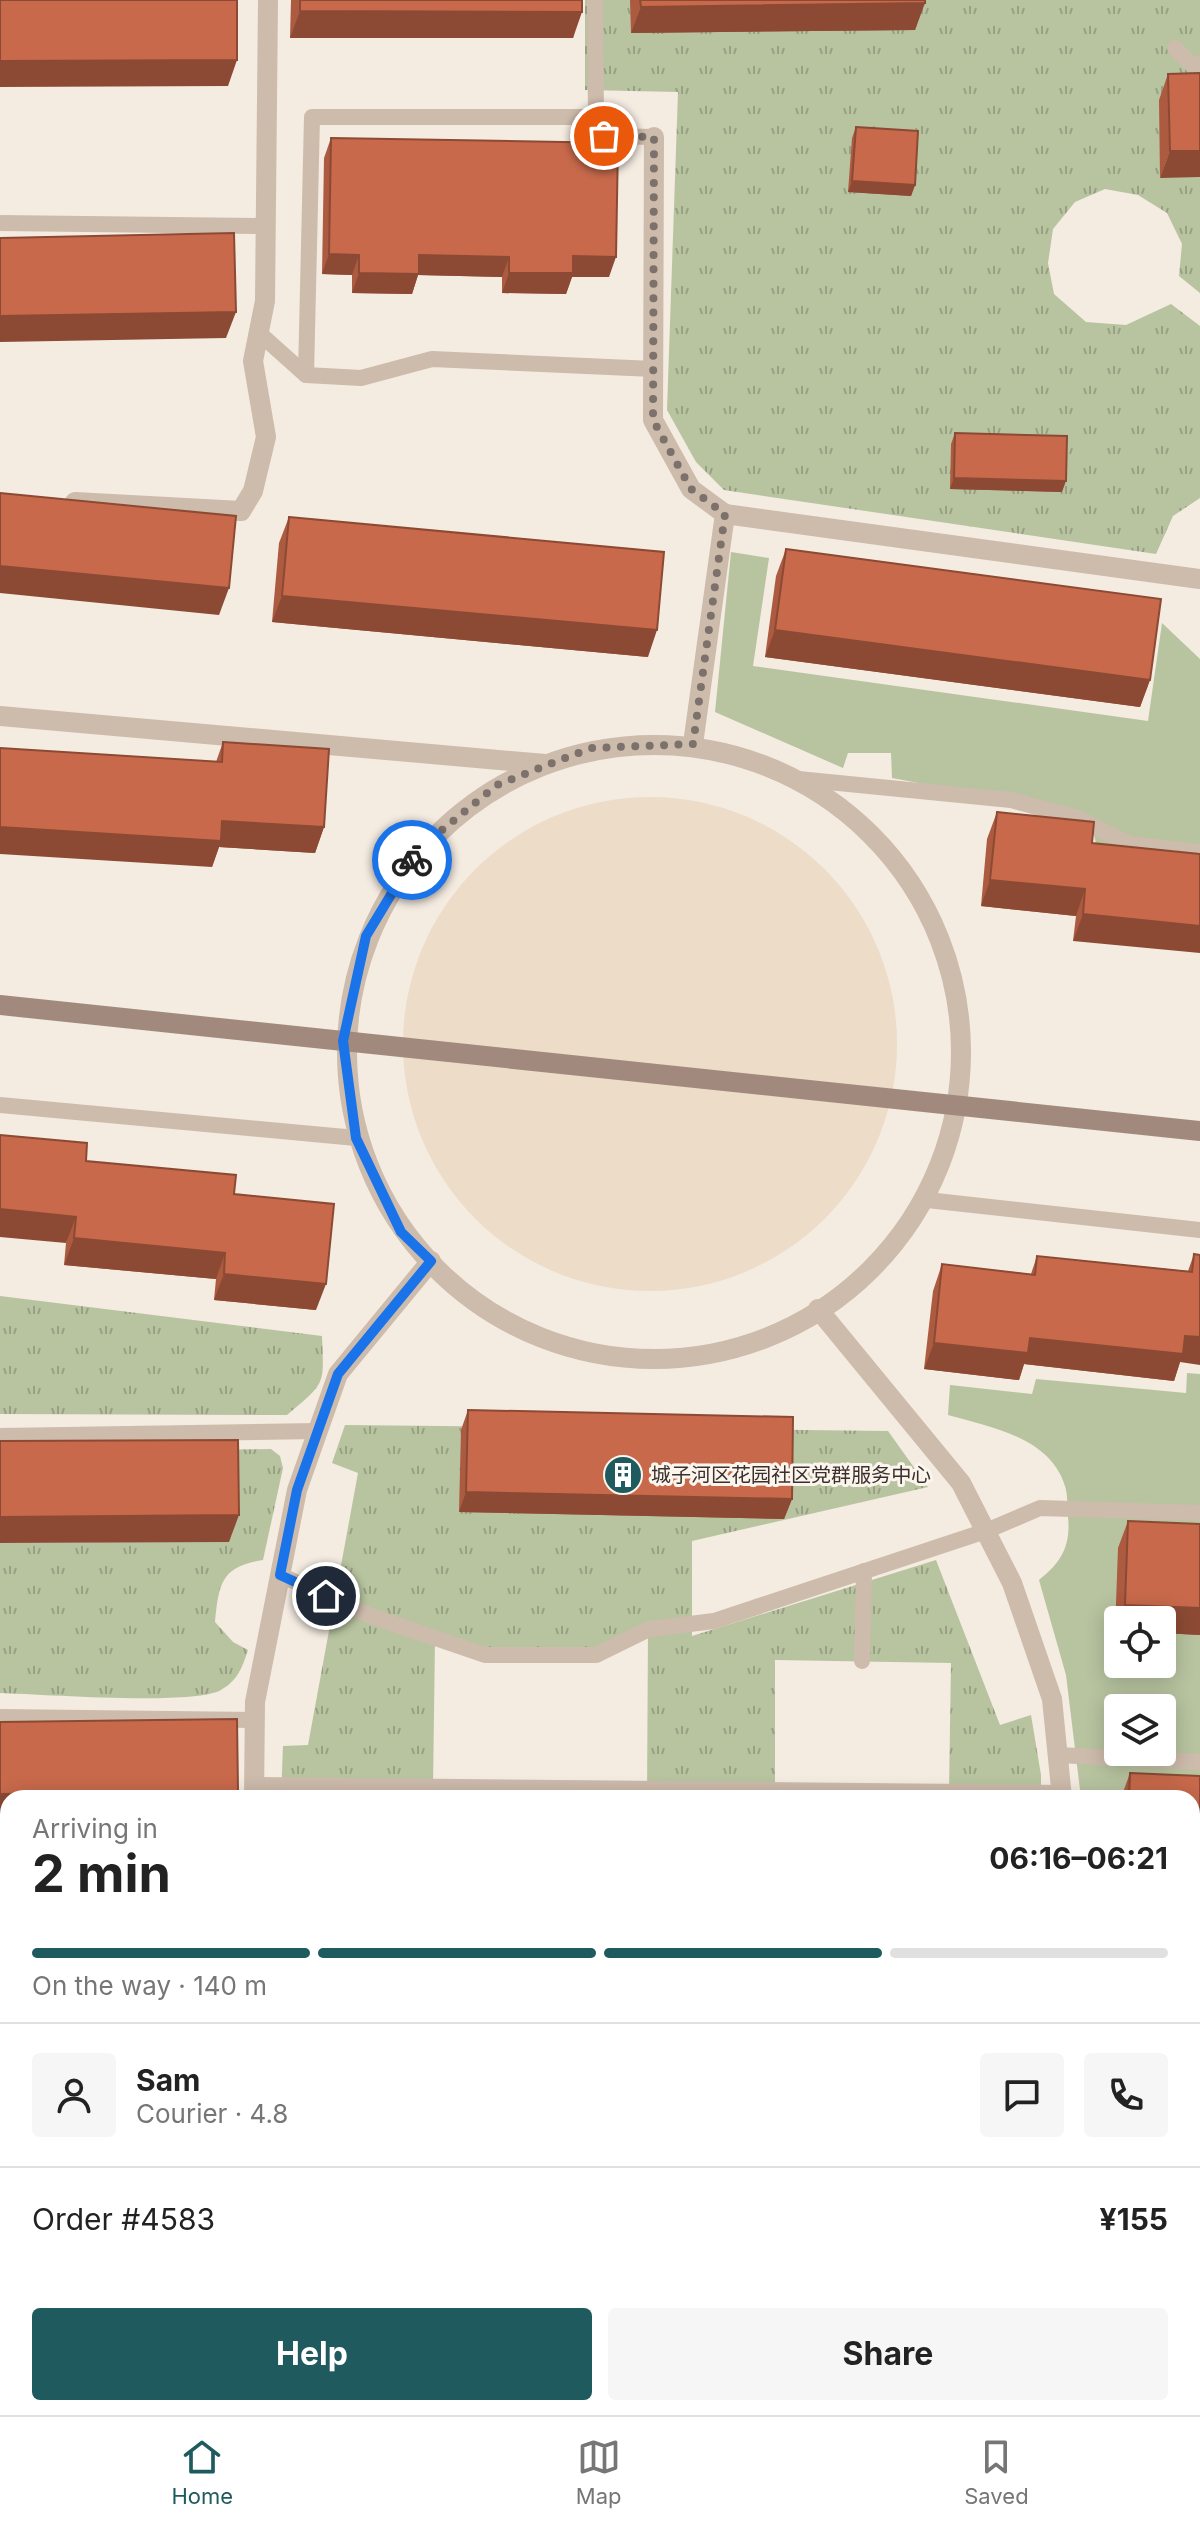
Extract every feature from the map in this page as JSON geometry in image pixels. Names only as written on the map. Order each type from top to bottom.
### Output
[{"type":"street","points":[[61,501],[241,511],[253,491],[266,437],[253,361],[265,301],[268,0]]},
{"type":"street","points":[[654,137],[653,420],[691,489],[725,514],[1200,579]]},
{"type":"street","points":[[693,744],[725,514]]},
{"type":"street","points":[[0,716],[549,764]]},
{"type":"street","points":[[693,744],[789,773],[870,829],[930,909],[961,1002],[960,1106],[927,1200],[862,1282],[775,1337],[673,1361],[569,1350],[475,1305],[401,1232],[356,1138],[343,1041],[366,936],[419,849],[497,785],[549,764],[592,748],[693,744]]},
{"type":"street","points":[[0,1005],[1200,1131]]},
{"type":"street","points":[[254,1790],[255,1702],[297,1490],[338,1374],[431,1261]]},
{"type":"street","points":[[818,1309],[961,1483],[986,1531],[1012,1583],[1052,1699],[1061,1790]]},
{"type":"lane","points":[[595,0],[596,117],[604,136],[654,137]]},
{"type":"lane","points":[[1175,48],[1191,64],[1200,64]]},
{"type":"lane","points":[[306,375],[312,117],[596,117]]},
{"type":"lane","points":[[0,223],[266,226]]},
{"type":"lane","points":[[259,333],[306,375],[361,378],[432,359],[653,369]]},
{"type":"lane","points":[[798,779],[1011,800],[1078,818],[1129,844],[1200,852]]},
{"type":"lane","points":[[0,1105],[356,1138]]},
{"type":"lane","points":[[927,1200],[1200,1230]]},
{"type":"lane","points":[[0,1436],[318,1431]]},
{"type":"lane","points":[[280,1575],[371,1616],[485,1655],[596,1655],[649,1629],[714,1621],[986,1531],[1040,1508],[1200,1513]]},
{"type":"lane","points":[[862,1661],[864,1571]]},
{"type":"lane","points":[[0,1717],[255,1720]]},
{"type":"lane","points":[[1058,1755],[1200,1762]]},
{"type":"green space","points":[[585,0],[1200,0],[1200,293],[1179,276],[1182,244],[1167,213],[1138,195],[1105,189],[1075,202],[1053,229],[1048,263],[1054,294],[1086,322],[1126,325],[1171,304],[1200,326],[1200,498],[1173,516],[1156,554],[724,490],[696,462],[667,410],[678,92],[585,90]]},
{"type":"green space","points":[[731,552],[769,558],[753,666],[1148,721],[1162,623],[1200,659],[1200,871],[1100,860],[1089,815],[892,778],[891,753],[848,753],[843,768],[715,712]]},
{"type":"green space","points":[[0,1296],[322,1336],[320,1382],[287,1415],[0,1414]]},
{"type":"green space","points":[[1187,1373],[1200,1374],[1200,1790],[1080,1790],[1066,1675],[1039,1580],[1059,1560],[1066,1545],[1069,1527],[1065,1486],[1057,1469],[1032,1445],[1000,1430],[948,1415],[950,1385],[1032,1394],[1036,1379],[1186,1393]]},
{"type":"green space","points":[[345,1425],[888,1431],[928,1487],[692,1541],[692,1636],[936,1560],[1000,1725],[1031,1715],[1041,1790],[949,1790],[951,1663],[775,1660],[775,1790],[647,1790],[648,1630],[596,1655],[485,1655],[435,1640],[433,1787],[504,1790],[281,1790],[283,1746],[308,1745],[358,1473],[332,1463]]},
{"type":"green space","points":[[271,1449],[280,1456],[283,1468],[263,1560],[230,1572],[218,1597],[215,1622],[233,1642],[248,1650],[232,1682],[221,1690],[205,1695],[180,1697],[115,1698],[0,1693],[0,1543],[229,1541],[0,1452]]},
{"type":"shaded area","points":[[650,797],[698,801],[745,816],[787,838],[825,869],[856,907],[878,949],[893,996],[897,1044],[893,1092],[878,1139],[856,1181],[825,1219],[787,1250],[745,1272],[698,1287],[650,1291],[602,1287],[555,1272],[513,1250],[475,1219],[444,1181],[422,1139],[407,1092],[403,1044],[407,996],[422,949],[444,907],[475,869],[513,838],[555,816],[602,801]]},
{"type":"building","points":[[0,0],[237,0],[237,60],[0,61]]},
{"type":"building","points":[[300,0],[582,0],[582,12],[300,11]]},
{"type":"building","points":[[640,0],[925,0],[925,3],[641,7]]},
{"type":"building","points":[[1200,73],[1200,151],[1170,151],[1168,74]]},
{"type":"building","points":[[856,127],[918,131],[915,185],[852,181]]},
{"type":"building","points":[[331,138],[618,143],[616,257],[573,256],[573,273],[509,273],[509,257],[419,255],[419,274],[359,273],[359,255],[329,254]]},
{"type":"building","points":[[234,233],[236,312],[0,316],[0,238]]},
{"type":"building","points":[[955,433],[1067,436],[1066,481],[954,478]]},
{"type":"building","points":[[0,493],[236,516],[229,588],[0,566]]},
{"type":"building","points":[[289,517],[664,552],[657,630],[282,596]]},
{"type":"building","points":[[786,549],[1161,599],[1150,680],[775,630]]},
{"type":"building","points":[[223,742],[329,749],[324,827],[222,821],[221,841],[0,827],[0,748],[222,762]]},
{"type":"building","points":[[997,812],[1094,822],[1092,843],[1200,854],[1200,926],[1083,914],[1085,889],[990,880]]},
{"type":"building","points":[[0,1135],[87,1143],[86,1161],[236,1175],[234,1194],[334,1204],[326,1284],[224,1274],[225,1253],[74,1238],[76,1217],[0,1209]]},
{"type":"building","points":[[1194,1254],[1200,1255],[1200,1337],[1185,1336],[1183,1354],[1030,1338],[1028,1353],[934,1343],[942,1264],[1035,1275],[1037,1256],[1192,1272]]},
{"type":"building","name":"城子河区花园社区党群服务中心","points":[[468,1410],[793,1417],[792,1499],[466,1492]]},
{"type":"building","points":[[238,1440],[239,1515],[0,1517],[0,1441]]},
{"type":"building","points":[[1128,1521],[1200,1524],[1200,1608],[1125,1605]]},
{"type":"building","points":[[237,1719],[238,1790],[0,1790],[0,1722]]},
{"type":"building","points":[[1130,1773],[1200,1776],[1200,1790],[1129,1790]]},
{"type":"way so far","points":[[412,860],[419,849],[497,785],[592,748],[693,744],[725,514],[691,489],[653,420],[654,137],[604,136]]},
{"type":"place","name":"城子河区花园社区党群服务中心","points":[[623,1475]]},
{"type":"route","points":[[326,1596],[280,1575],[297,1490],[338,1374],[431,1261],[401,1232],[356,1138],[343,1041],[366,936],[412,860]]}]
